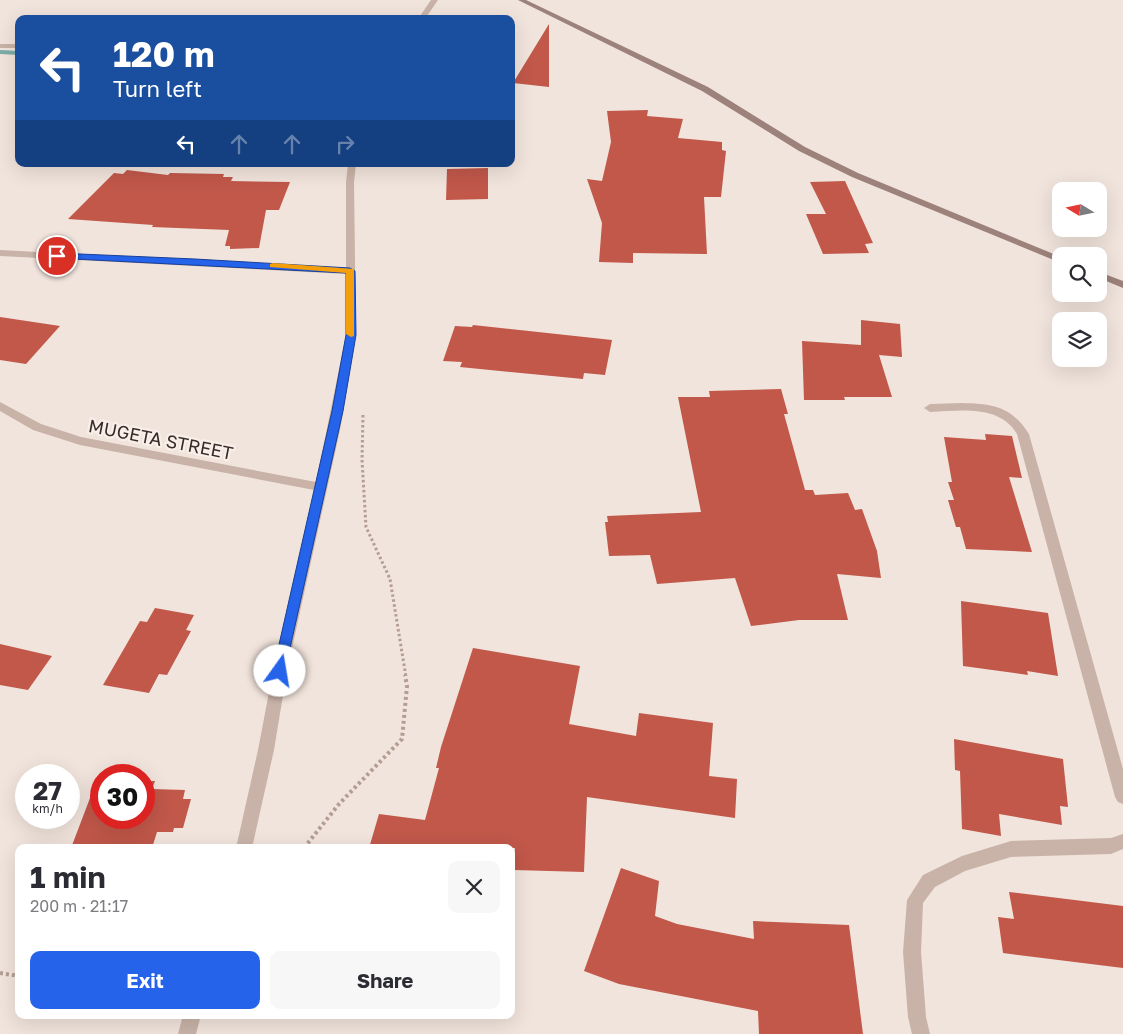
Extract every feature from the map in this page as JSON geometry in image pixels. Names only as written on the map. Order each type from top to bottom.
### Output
[{"type":"street","points":[[424,15],[435,0]]},
{"type":"street","points":[[521,0],[705,88],[802,149],[855,175],[1052,256]]},
{"type":"street","points":[[0,46],[15,46]]},
{"type":"street","points":[[245,844],[266,750],[280,671],[334,430],[351,335],[350,182],[352,167]]},
{"type":"street","points":[[0,254],[154,259],[350,271]]},
{"type":"street","points":[[1107,278],[1123,285]]},
{"type":"street","name":"MUGETA STREET","points":[[0,406],[37,427],[80,441],[321,487]]},
{"type":"street","points":[[930,408],[968,408],[997,411],[1014,421],[1023,434],[1123,797]]},
{"type":"street","points":[[921,1034],[917,1017],[912,952],[915,900],[929,881],[962,864],[1011,849],[1111,846],[1123,841]]},
{"type":"street","points":[[187,1034],[191,1019]]},
{"type":"path","points":[[307,844],[339,804],[402,739],[407,686],[390,579],[366,527],[362,460],[363,408]]},
{"type":"path","points":[[0,973],[15,975]]},
{"type":"building","points":[[549,24],[549,87],[515,83],[515,80]]},
{"type":"building","points":[[648,110],[647,116],[683,119],[678,138],[722,142],[722,150],[726,151],[721,197],[704,197],[707,254],[633,253],[633,263],[599,262],[602,223],[587,179],[602,181],[611,142],[607,111]]},
{"type":"building","points":[[488,168],[488,199],[446,200],[447,169]]},
{"type":"building","points":[[127,170],[168,175],[170,173],[224,174],[223,177],[233,177],[231,181],[290,182],[279,210],[266,210],[259,248],[230,249],[230,246],[225,246],[229,230],[152,227],[153,225],[68,219],[114,173],[123,174]]},
{"type":"building","points":[[845,181],[873,243],[865,244],[869,253],[823,254],[806,214],[826,214],[810,182]]},
{"type":"building","points":[[0,317],[60,326],[26,364],[0,360]]},
{"type":"building","points":[[861,320],[900,324],[902,357],[879,355],[892,397],[844,397],[845,400],[804,400],[802,341],[861,345]]},
{"type":"building","points":[[473,325],[612,340],[605,375],[584,373],[583,379],[460,367],[462,362],[443,361],[455,326],[472,327]]},
{"type":"building","points":[[781,389],[788,414],[784,414],[805,490],[813,490],[815,495],[848,493],[855,510],[862,509],[877,551],[881,578],[837,574],[848,620],[799,620],[751,626],[735,578],[657,584],[650,555],[609,556],[605,522],[608,522],[607,516],[701,512],[678,397],[710,397],[709,391]]},
{"type":"building","points":[[985,434],[1012,436],[1022,478],[1009,477],[1032,552],[966,549],[960,527],[956,527],[948,500],[954,500],[948,482],[952,482],[944,437],[986,440]]},
{"type":"building","points":[[961,601],[1048,613],[1058,676],[1027,671],[1028,675],[963,666]]},
{"type":"building","points":[[155,608],[194,615],[186,630],[191,631],[167,675],[159,674],[149,693],[103,685],[140,621],[147,622]]},
{"type":"building","points":[[0,644],[52,656],[28,690],[0,685]]},
{"type":"building","points":[[473,648],[580,666],[569,724],[636,736],[639,713],[713,723],[709,776],[737,779],[735,818],[587,797],[584,872],[515,870],[515,844],[370,844],[379,814],[425,820],[439,768],[436,768]]},
{"type":"building","points":[[954,739],[1063,759],[1068,807],[1060,806],[1062,825],[999,814],[1001,836],[962,829],[960,771],[955,770]]},
{"type":"building","points":[[155,789],[185,790],[183,799],[191,799],[183,828],[174,828],[173,832],[157,832],[153,844],[73,844],[78,829],[80,829],[90,798],[90,829],[155,829]]},
{"type":"building","points":[[621,868],[659,881],[655,916],[677,924],[754,939],[753,921],[849,925],[863,1034],[759,1034],[758,1011],[619,984],[584,971]]},
{"type":"building","points":[[1009,892],[1123,906],[1123,968],[1003,953],[998,917],[1014,919]]},
{"type":"waterway","points":[[0,52],[15,53]]},
{"type":"slow traffic","points":[[273,266],[350,271],[351,334]]},
{"type":"route","points":[[57,256],[195,261],[350,271],[351,335],[338,411],[280,671]]}]
